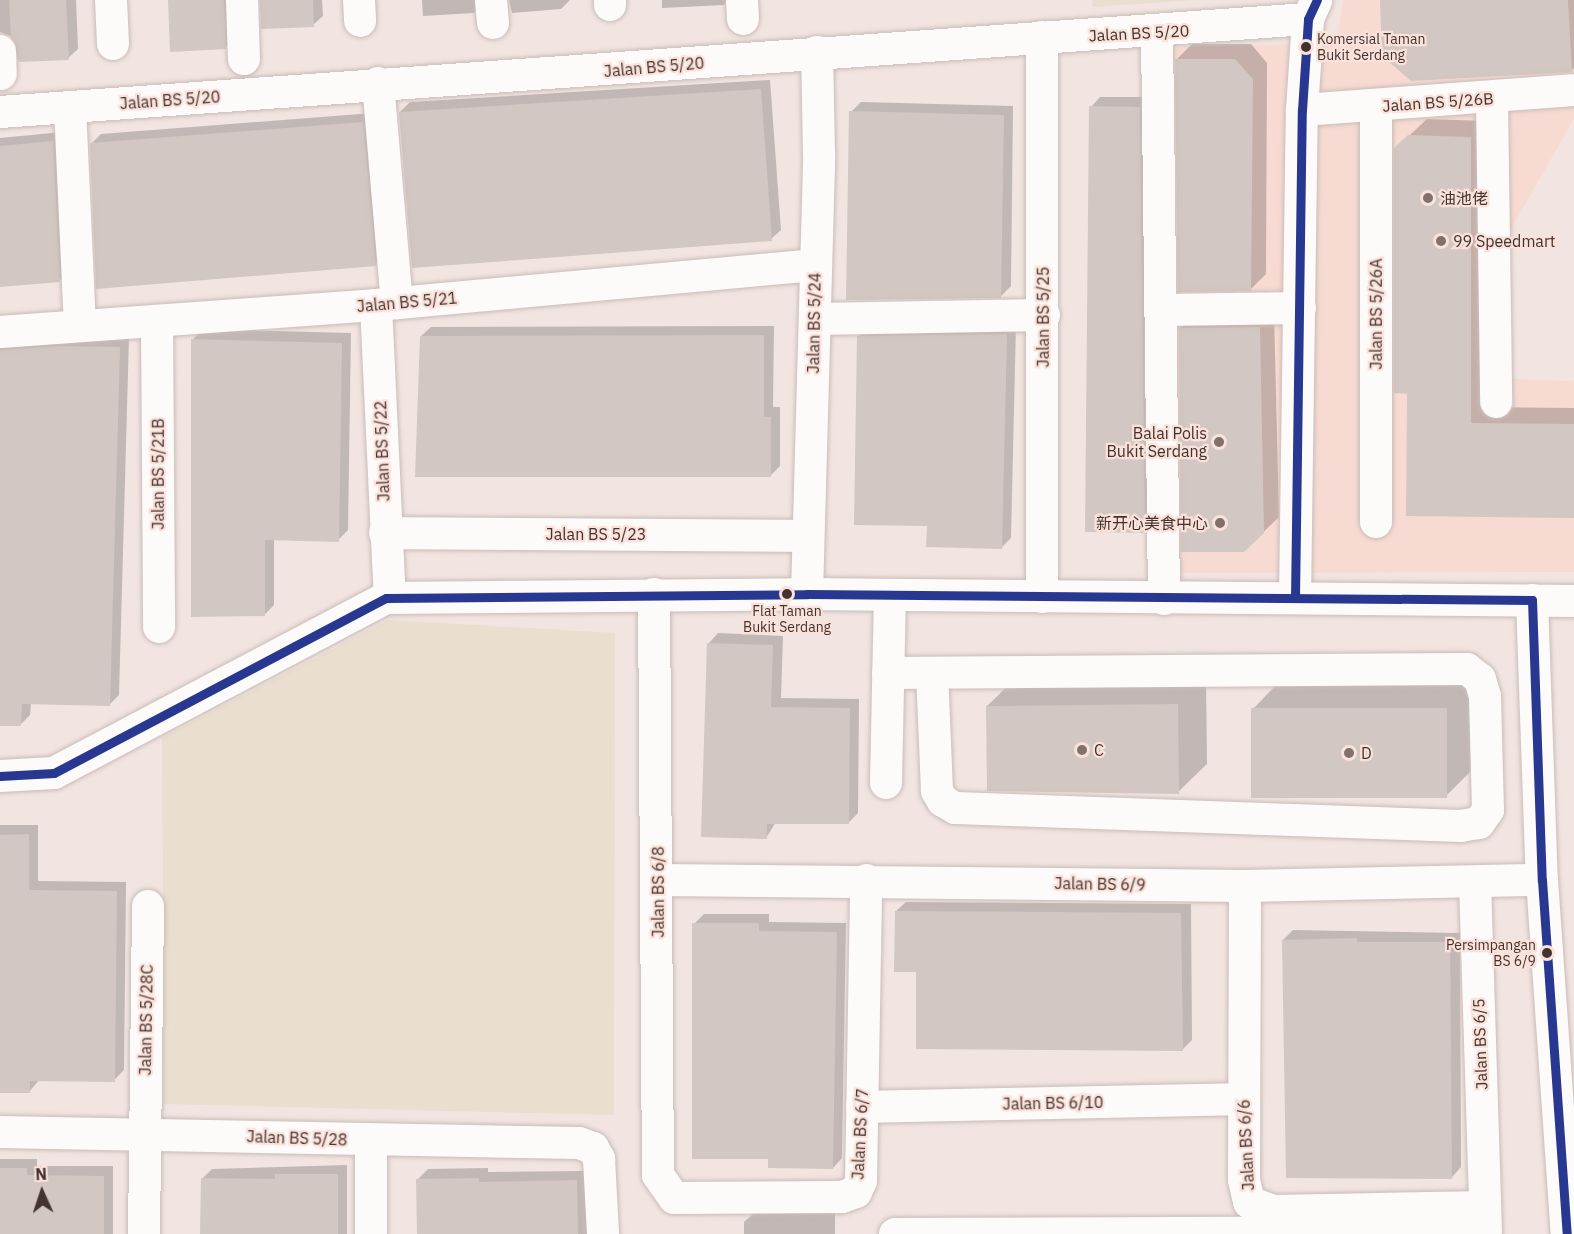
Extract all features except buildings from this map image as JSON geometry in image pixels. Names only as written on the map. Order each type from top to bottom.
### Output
[{"type":"street","points":[[111,0],[113,44]]},
{"type":"street","points":[[242,0],[244,59]]},
{"type":"street","points":[[1295,598],[1302,110],[1312,10]]},
{"type":"street","name":"Jalan BS 5/20","points":[[0,112],[378,83],[570,74],[817,52],[1157,33],[1312,10]]},
{"type":"street","points":[[1157,33],[1164,599]]},
{"type":"street","name":"Jalan BS 5/25","points":[[1042,38],[1044,315],[1042,597]]},
{"type":"street","name":"Jalan BS 5/24","points":[[807,594],[815,319],[814,266],[819,154],[817,52]]},
{"type":"street","name":"Jalan BS 5/22","points":[[378,83],[386,304],[385,533],[390,597]]},
{"type":"street","name":"Jalan BS 5/26B","points":[[1302,110],[1492,99],[1574,90]]},
{"type":"street","points":[[1492,99],[1496,402]]},
{"type":"street","name":"Jalan BS 5/26A","points":[[1376,106],[1376,522]]},
{"type":"street","points":[[70,107],[80,326]]},
{"type":"street","name":"Jalan BS 5/21","points":[[0,332],[386,304],[814,266]]},
{"type":"street","points":[[1161,310],[1300,308]]},
{"type":"street","points":[[815,319],[1044,315]]},
{"type":"street","name":"Jalan BS 5/21B","points":[[157,321],[159,627]]},
{"type":"street","name":"Jalan BS 5/23","points":[[385,533],[807,536]]},
{"type":"street","name":"Jalan BS 6/8","points":[[654,594],[659,880],[658,1175],[664,1188]]},
{"type":"street","points":[[0,776],[54,773],[390,597],[807,594],[1574,601]]},
{"type":"street","points":[[886,783],[890,595]]},
{"type":"street","points":[[1532,600],[1542,879],[1565,1081],[1567,1234]]},
{"type":"street","points":[[888,673],[1467,669],[1480,679],[1485,696],[1488,810],[1479,823],[1461,826],[955,807],[943,801],[936,791],[933,673]]},
{"type":"street","name":"Jalan BS 6/9","points":[[659,880],[866,880],[1245,886],[1542,879]]},
{"type":"street","name":"Jalan BS 6/7","points":[[664,1188],[674,1198],[842,1197],[855,1192],[861,1181],[866,880]]},
{"type":"street","name":"Jalan BS 6/5","points":[[1474,882],[1486,1224]]},
{"type":"street","name":"Jalan BS 6/6","points":[[1245,886],[1243,1099],[1245,1192],[1250,1202],[1260,1209],[1486,1224]]},
{"type":"street","name":"Jalan BS 5/28C","points":[[144,1234],[148,906]]},
{"type":"street","name":"Jalan BS 6/10","points":[[862,1107],[1243,1099]]},
{"type":"street","name":"Jalan BS 5/28","points":[[0,1132],[371,1141],[565,1142],[593,1148],[602,1172],[603,1234]]},
{"type":"street","points":[[371,1141],[371,1234]]},
{"type":"street","points":[[895,1234],[1486,1224]]},
{"type":"shaded area","points":[[1092,0],[1197,0],[1093,7]]},
{"type":"shaded area","points":[[1343,0],[1574,0],[1574,119],[1507,236],[1509,379],[1574,381],[1574,572],[1161,573],[1156,48],[1336,43]]},
{"type":"shaded area","points":[[388,620],[615,633],[614,1115],[164,1104],[162,738]]},
{"type":"transit line","points":[[1295,598],[1302,110],[1308,19],[1317,0]]},
{"type":"transit line","points":[[0,776],[54,773],[386,598],[807,594],[1532,600],[1542,880],[1567,1234]]},
{"type":"place","name":"Komersial Taman Bukit Serdang","points":[[1306,47]]},
{"type":"place","name":"油池佬","points":[[1428,198]]},
{"type":"place","name":"99 Speedmart","points":[[1441,241]]},
{"type":"place","name":"Balai Polis Bukit Serdang","points":[[1219,442]]},
{"type":"place","name":"新开心美食中心","points":[[1220,523]]},
{"type":"place","name":"Flat Taman Bukit Serdang","points":[[787,594]]},
{"type":"place","name":"C","points":[[1082,750]]},
{"type":"place","name":"D","points":[[1349,753]]},
{"type":"place","name":"Persimpangan BS 6/9","points":[[1547,953]]}]
